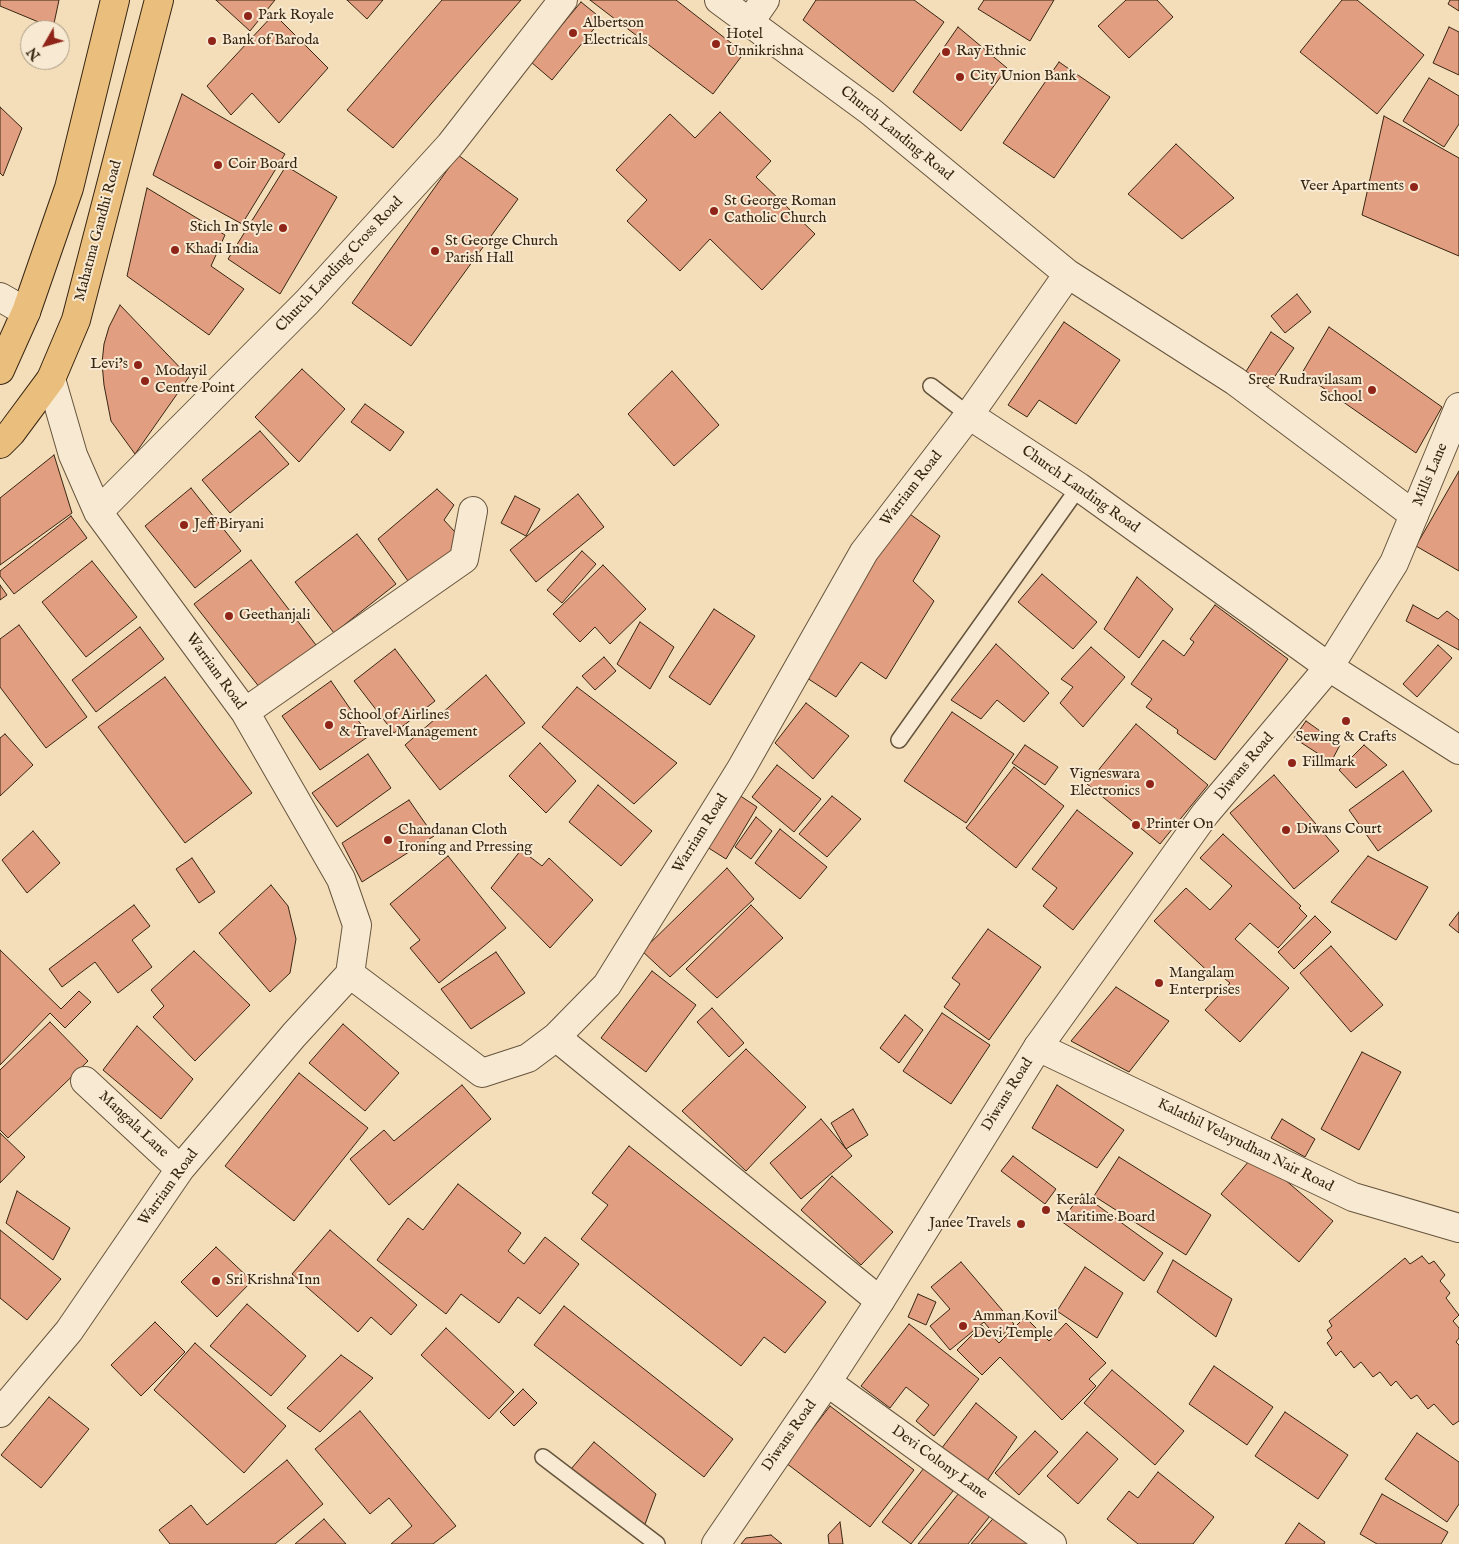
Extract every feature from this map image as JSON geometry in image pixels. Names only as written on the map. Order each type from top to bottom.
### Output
[{"type":"main road","points":[[0,370],[26,312],[69,188],[115,0]]},
{"type":"main road","name":"Mahatma Gandhi Road","points":[[0,444],[11,433],[51,379],[76,320],[159,0]]},
{"type":"street","name":"Church Landing Cross Road","points":[[98,512],[308,302],[450,145],[562,0]]},
{"type":"street","name":"Church Landing Road","points":[[719,0],[870,111],[1068,274],[1235,381],[1414,515]]},
{"type":"street","points":[[749,23],[765,0]]},
{"type":"street","points":[[970,415],[1068,274]]},
{"type":"street","points":[[0,296],[26,312]]},
{"type":"street","name":"Warriam Road","points":[[0,1413],[69,1331],[180,1169],[294,1035],[350,974],[357,926],[341,879],[245,712],[98,512],[73,455],[51,379]]},
{"type":"street","name":"Mills Lane","points":[[1414,515],[1459,407]]},
{"type":"street","name":"Warriam Road","points":[[350,974],[482,1074],[528,1058],[556,1037],[607,985],[741,769],[864,552],[970,415]]},
{"type":"street","name":"Church Landing Road","points":[[970,415],[1079,487],[1329,667],[1459,750]]},
{"type":"street","points":[[245,712],[464,559],[473,511]]},
{"type":"street","points":[[1329,667],[1394,563],[1414,515]]},
{"type":"street","name":"Diwans Road","points":[[716,1544],[880,1302],[1038,1047],[1205,814],[1329,667]]},
{"type":"street","points":[[556,1037],[880,1302]]},
{"type":"street","name":"Kalathil Velayudhan Nair Road","points":[[1038,1047],[1353,1197],[1459,1228]]},
{"type":"street","name":"Mangala Lane","points":[[85,1081],[180,1169]]},
{"type":"street","name":"Devi Colony Lane","points":[[827,1382],[1052,1544]]},
{"type":"lane","points":[[931,386],[970,415]]},
{"type":"lane","points":[[899,740],[1079,487]]},
{"type":"lane","points":[[543,1457],[657,1544]]},
{"type":"building","points":[[0,0],[59,0],[55,20],[34,20],[0,6]]},
{"type":"building","name":"Park Royale","points":[[216,0],[275,0],[250,31]]},
{"type":"building","points":[[347,0],[383,0],[367,19]]},
{"type":"building","points":[[442,0],[521,0],[393,148],[347,110]]},
{"type":"building","points":[[590,0],[676,0],[744,53],[713,94]]},
{"type":"building","points":[[816,0],[914,0],[944,22],[893,92],[803,20]]},
{"type":"building","points":[[984,0],[1054,0],[1030,41],[978,9]]},
{"type":"building","points":[[1126,0],[1157,0],[1173,17],[1129,58],[1098,26]]},
{"type":"building","points":[[1342,0],[1357,0],[1424,55],[1377,114],[1300,52]]},
{"type":"building","points":[[1450,0],[1459,0],[1459,11],[1448,4]]},
{"type":"building","points":[[581,2],[602,19],[552,80],[531,62]]},
{"type":"building","points":[[274,14],[328,68],[279,123],[252,93],[231,115],[207,86]]},
{"type":"building","points":[[958,27],[1007,68],[961,131],[913,92]]},
{"type":"building","points":[[1449,27],[1459,32],[1459,75],[1433,63]]},
{"type":"building","points":[[1059,62],[1110,97],[1054,178],[1003,143]]},
{"type":"building","points":[[1429,78],[1459,96],[1459,124],[1444,147],[1403,121]]},
{"type":"building","name":"Coir Board","points":[[182,94],[285,154],[242,224],[153,175]]},
{"type":"building","points":[[0,107],[22,128],[3,176],[0,173]]},
{"type":"building","name":"St George Roman Catholic Church","points":[[720,112],[771,161],[756,177],[815,234],[762,290],[710,239],[680,271],[627,221],[647,200],[616,170],[670,114],[695,138]]},
{"type":"building","name":"Veer Apartments","points":[[1384,116],[1459,158],[1459,256],[1362,215]]},
{"type":"building","points":[[1176,144],[1234,198],[1182,239],[1128,194]]},
{"type":"building","name":"St George Church Parish Hall","points":[[458,155],[518,199],[411,346],[352,303]]},
{"type":"building","name":"Stich In Style","points":[[286,166],[337,197],[280,294],[228,259]]},
{"type":"building","name":"Khadi India","points":[[147,188],[225,235],[211,266],[244,289],[209,335],[127,276]]},
{"type":"building","points":[[1297,294],[1311,312],[1285,333],[1271,316]]},
{"type":"building","name":"Modayil Centre Point","points":[[120,305],[189,377],[135,454],[111,421],[104,385],[102,363],[104,344],[109,327]]},
{"type":"building","points":[[1064,322],[1120,360],[1076,424],[1039,400],[1027,417],[1008,405]]},
{"type":"building","name":"Sree Rudravilasam School","points":[[1329,327],[1442,407],[1416,453],[1302,373]]},
{"type":"building","points":[[1271,332],[1294,348],[1267,388],[1245,373]]},
{"type":"building","points":[[302,369],[345,409],[299,462],[255,417]]},
{"type":"building","points":[[672,371],[719,425],[674,466],[628,414]]},
{"type":"building","points":[[365,404],[404,432],[390,451],[351,422]]},
{"type":"building","points":[[260,431],[289,464],[230,513],[202,480]]},
{"type":"building","points":[[54,455],[72,513],[0,565],[0,498]]},
{"type":"building","points":[[1459,471],[1459,571],[1416,546]]},
{"type":"building","points":[[191,488],[241,551],[195,588],[145,526]]},
{"type":"building","points":[[437,489],[454,505],[444,520],[455,532],[451,556],[408,581],[378,539]]},
{"type":"building","points":[[578,494],[604,527],[536,582],[510,550]]},
{"type":"building","points":[[515,496],[540,509],[526,536],[501,523]]},
{"type":"building","points":[[903,509],[940,536],[913,581],[934,601],[886,679],[861,662],[836,697],[804,676]]},
{"type":"building","points":[[71,516],[87,538],[14,594],[0,576],[0,571]]},
{"type":"building","points":[[357,534],[396,584],[334,633],[295,582]]},
{"type":"building","points":[[582,551],[596,564],[562,603],[547,590]]},
{"type":"building","points":[[251,560],[316,645],[260,688],[194,604]]},
{"type":"building","points":[[92,561],[137,617],[86,657],[42,602]]},
{"type":"building","points":[[603,565],[646,609],[610,644],[595,627],[580,642],[553,614]]},
{"type":"building","points":[[1042,574],[1097,622],[1073,649],[1018,602]]},
{"type":"building","points":[[1137,577],[1173,609],[1139,658],[1104,629]]},
{"type":"building","points":[[0,585],[7,595],[0,600]]},
{"type":"building","points":[[1215,605],[1288,659],[1215,760],[1177,733],[1178,730],[1146,707],[1152,699],[1131,684],[1163,640],[1184,656],[1194,642],[1190,639]]},
{"type":"building","points":[[1413,605],[1438,619],[1447,611],[1459,620],[1459,650],[1406,621]]},
{"type":"building","points":[[714,609],[755,636],[710,705],[669,677]]},
{"type":"building","points":[[640,622],[674,647],[650,689],[617,664]]},
{"type":"building","points":[[19,625],[87,717],[46,748],[0,687],[0,639]]},
{"type":"building","points":[[140,627],[164,659],[96,712],[72,680]]},
{"type":"building","points":[[996,644],[1049,693],[1024,722],[997,700],[981,719],[951,700]]},
{"type":"building","points":[[1438,645],[1452,658],[1417,697],[1403,684]]},
{"type":"building","points":[[1091,647],[1125,677],[1083,727],[1060,703],[1073,687],[1061,679]]},
{"type":"building","points":[[395,649],[435,701],[394,733],[354,681]]},
{"type":"building","points":[[604,657],[616,671],[595,690],[582,676]]},
{"type":"building","points":[[486,675],[525,723],[440,790],[405,745]]},
{"type":"building","points":[[165,677],[252,793],[185,843],[98,727]]},
{"type":"building","points":[[331,681],[369,736],[320,770],[282,716]]},
{"type":"building","points":[[577,687],[677,763],[634,804],[542,727]]},
{"type":"building","points":[[806,703],[849,736],[813,779],[775,743]]},
{"type":"building","points":[[952,712],[1014,754],[966,823],[904,781]]},
{"type":"building","points":[[1306,721],[1340,745],[1331,762],[1294,738]]},
{"type":"building","points":[[1136,724],[1208,785],[1160,844],[1087,784]]},
{"type":"building","points":[[5,734],[33,765],[0,796],[0,738]]},
{"type":"building","points":[[540,743],[576,781],[546,813],[509,776]]},
{"type":"building","points":[[1025,745],[1058,767],[1045,785],[1012,763]]},
{"type":"building","points":[[1364,745],[1387,765],[1356,788],[1339,770]]},
{"type":"building","points":[[368,754],[391,788],[337,827],[312,793]]},
{"type":"building","points":[[777,765],[821,799],[794,832],[752,797]]},
{"type":"building","points":[[1014,767],[1064,806],[1016,868],[966,828]]},
{"type":"building","points":[[1403,771],[1432,811],[1378,851],[1349,810]]},
{"type":"building","points":[[1274,775],[1339,851],[1294,889],[1230,813]]},
{"type":"building","points":[[598,785],[652,831],[621,866],[569,822]]},
{"type":"building","points":[[739,795],[757,807],[726,859],[707,847]]},
{"type":"building","points":[[832,796],[861,819],[827,857],[799,834]]},
{"type":"building","name":"Chandanan Cloth Ironing and Prressing","points":[[409,800],[434,836],[362,882],[342,843]]},
{"type":"building","points":[[1077,810],[1133,853],[1073,930],[1043,906],[1057,888],[1032,869]]},
{"type":"building","points":[[756,817],[772,831],[751,859],[735,847]]},
{"type":"building","points":[[780,829],[827,867],[800,899],[755,863]]},
{"type":"building","points":[[33,831],[60,863],[27,893],[2,860]]},
{"type":"building","points":[[1223,834],[1301,906],[1299,908],[1307,916],[1278,948],[1250,923],[1235,939],[1289,988],[1240,1042],[1205,1010],[1230,983],[1219,974],[1215,978],[1154,921],[1186,888],[1210,910],[1232,886],[1200,858]]},
{"type":"building","points":[[521,850],[542,866],[549,858],[593,900],[550,948],[491,888]]},
{"type":"building","points":[[448,856],[506,928],[439,983],[410,948],[420,940],[390,904]]},
{"type":"building","points":[[1368,856],[1428,887],[1396,940],[1331,902]]},
{"type":"building","points":[[192,858],[215,892],[199,903],[176,869]]},
{"type":"building","points":[[727,868],[754,899],[670,977],[642,951]]},
{"type":"building","points":[[271,885],[288,906],[296,939],[290,973],[270,992],[219,933]]},
{"type":"building","points":[[134,905],[150,926],[132,940],[152,967],[118,993],[95,962],[62,987],[49,969]]},
{"type":"building","points":[[751,905],[783,938],[717,998],[686,969]]},
{"type":"building","points":[[1459,912],[1459,933],[1449,925]]},
{"type":"building","points":[[1315,916],[1331,932],[1294,969],[1278,952]]},
{"type":"building","points":[[988,929],[1041,967],[989,1040],[944,1007],[960,984],[952,978]]},
{"type":"building","points":[[1331,946],[1383,1005],[1351,1032],[1300,973]]},
{"type":"building","points":[[0,950],[61,1009],[79,991],[91,1002],[65,1028],[50,1013],[0,1065]]},
{"type":"building","points":[[194,951],[250,1005],[195,1061],[153,1017],[164,1006],[151,990]]},
{"type":"building","points":[[496,952],[525,993],[471,1029],[441,989]]},
{"type":"building","points":[[652,971],[696,1005],[646,1072],[601,1038]]},
{"type":"building","points":[[1116,987],[1169,1021],[1129,1072],[1071,1041]]},
{"type":"building","points":[[712,1008],[744,1043],[729,1057],[697,1022]]},
{"type":"building","points":[[942,1013],[990,1045],[951,1104],[903,1071]]},
{"type":"building","points":[[905,1015],[923,1030],[899,1063],[880,1048]]},
{"type":"building","points":[[50,1022],[88,1061],[8,1138],[0,1130],[0,1070]]},
{"type":"building","points":[[343,1024],[399,1073],[365,1111],[309,1063]]},
{"type":"building","points":[[137,1026],[193,1079],[161,1119],[103,1070]]},
{"type":"building","points":[[746,1049],[806,1107],[746,1171],[682,1111]]},
{"type":"building","points":[[1362,1052],[1401,1072],[1359,1150],[1321,1129]]},
{"type":"building","points":[[299,1073],[368,1128],[294,1221],[225,1166]]},
{"type":"building","points":[[462,1085],[491,1119],[389,1205],[350,1159],[384,1130],[394,1141]]},
{"type":"building","points":[[1057,1085],[1124,1130],[1097,1168],[1032,1128]]},
{"type":"building","points":[[853,1109],[868,1135],[846,1149],[831,1123]]},
{"type":"building","points":[[821,1119],[852,1156],[801,1199],[770,1163]]},
{"type":"building","points":[[1282,1119],[1315,1139],[1305,1157],[1271,1138]]},
{"type":"building","points":[[0,1133],[25,1157],[0,1183]]},
{"type":"building","points":[[629,1146],[826,1302],[785,1353],[764,1337],[741,1366],[581,1239],[608,1205],[592,1193]]},
{"type":"building","points":[[1255,1154],[1333,1221],[1299,1262],[1221,1194]]},
{"type":"building","points":[[1013,1156],[1056,1189],[1045,1204],[1001,1171]]},
{"type":"building","points":[[1119,1157],[1211,1215],[1186,1255],[1094,1196]]},
{"type":"building","points":[[832,1176],[893,1232],[861,1265],[801,1210]]},
{"type":"building","points":[[458,1184],[521,1233],[508,1251],[524,1264],[545,1237],[579,1264],[540,1314],[518,1297],[499,1323],[461,1294],[446,1314],[377,1260],[408,1218],[423,1230]]},
{"type":"building","points":[[17,1191],[70,1228],[53,1260],[6,1223]]},
{"type":"building","points":[[1082,1194],[1163,1253],[1144,1281],[1061,1221]]},
{"type":"building","points":[[0,1230],[61,1279],[27,1320],[0,1298]]},
{"type":"building","points":[[330,1230],[417,1305],[391,1335],[371,1317],[358,1332],[292,1274]]},
{"type":"building","name":"Sri Krishna Inn","points":[[216,1247],[252,1281],[217,1317],[181,1282]]},
{"type":"building","points":[[1422,1256],[1429,1264],[1434,1261],[1445,1275],[1440,1281],[1450,1293],[1446,1298],[1459,1315],[1453,1321],[1459,1328],[1459,1338],[1456,1342],[1459,1345],[1459,1421],[1453,1425],[1434,1404],[1428,1409],[1417,1395],[1411,1399],[1396,1381],[1391,1386],[1380,1372],[1373,1377],[1361,1362],[1354,1368],[1341,1351],[1336,1356],[1327,1343],[1332,1338],[1327,1330],[1332,1326],[1329,1321],[1405,1258],[1410,1264]]},
{"type":"building","points":[[1173,1260],[1232,1299],[1216,1337],[1157,1292]]},
{"type":"building","points":[[961,1262],[1014,1324],[998,1339],[984,1322],[950,1350],[930,1326],[950,1309],[931,1287]]},
{"type":"building","points":[[1085,1267],[1123,1293],[1097,1338],[1057,1311]]},
{"type":"building","points":[[918,1294],[936,1302],[926,1325],[908,1317]]},
{"type":"building","points":[[247,1304],[306,1356],[271,1396],[210,1346]]},
{"type":"building","points":[[564,1306],[733,1439],[704,1477],[534,1345]]},
{"type":"building","points":[[1025,1317],[1049,1341],[1066,1323],[1106,1363],[1089,1379],[1096,1386],[1062,1420],[1000,1357],[982,1375],[957,1350],[982,1325],[999,1343]]},
{"type":"building","points":[[155,1322],[185,1352],[141,1396],[111,1365]]},
{"type":"building","points":[[909,1324],[979,1379],[934,1436],[916,1421],[929,1405],[906,1387],[890,1408],[861,1386]]},
{"type":"building","points":[[446,1328],[514,1392],[489,1419],[421,1355]]},
{"type":"building","points":[[195,1343],[286,1426],[244,1473],[154,1390]]},
{"type":"building","points":[[341,1355],[373,1378],[320,1432],[287,1408]]},
{"type":"building","points":[[1214,1366],[1273,1407],[1247,1445],[1189,1404]]},
{"type":"building","points":[[1112,1370],[1184,1431],[1155,1465],[1084,1403]]},
{"type":"building","points":[[523,1389],[537,1403],[514,1426],[500,1412]]},
{"type":"building","points":[[49,1397],[89,1429],[41,1488],[1,1455]]},
{"type":"building","points":[[976,1403],[1017,1437],[985,1484],[938,1453]]},
{"type":"building","points":[[830,1406],[914,1470],[870,1527],[786,1463]]},
{"type":"building","points":[[360,1411],[456,1526],[433,1544],[391,1544],[412,1526],[389,1498],[370,1514],[315,1449]]},
{"type":"building","points":[[1285,1412],[1348,1455],[1318,1499],[1255,1456]]},
{"type":"building","points":[[1035,1431],[1058,1452],[1019,1495],[995,1473]]},
{"type":"building","points":[[1087,1432],[1118,1459],[1078,1504],[1047,1476]]},
{"type":"building","points":[[1417,1433],[1459,1462],[1459,1504],[1447,1522],[1385,1479]]},
{"type":"building","points":[[594,1442],[656,1494],[644,1527],[571,1469]]},
{"type":"building","points":[[287,1460],[323,1504],[275,1544],[170,1544],[159,1530],[191,1505],[207,1525]]},
{"type":"building","points":[[924,1468],[953,1491],[911,1544],[882,1522]]},
{"type":"building","points":[[1158,1472],[1214,1517],[1193,1544],[1138,1544],[1107,1519],[1129,1491],[1138,1498]]},
{"type":"building","points":[[963,1488],[993,1512],[968,1544],[918,1544]]},
{"type":"building","points":[[1382,1494],[1448,1532],[1441,1544],[1377,1544],[1360,1534]]},
{"type":"building","points":[[998,1513],[1031,1544],[971,1544]]},
{"type":"building","points":[[324,1519],[346,1544],[295,1544]]},
{"type":"building","points":[[840,1522],[843,1544],[829,1544],[828,1535]]},
{"type":"building","points":[[1299,1523],[1325,1542],[1324,1544],[1285,1544]]},
{"type":"building","points":[[771,1535],[782,1544],[741,1544],[746,1538]]},
{"type":"place","name":"Park Royale","points":[[248,16]]},
{"type":"place","name":"Albertson Electricals","points":[[573,33]]},
{"type":"place","name":"Bank of Baroda","points":[[212,41]]},
{"type":"place","name":"Hotel Unnikrishna","points":[[716,44]]},
{"type":"place","name":"Ray Ethnic","points":[[946,52]]},
{"type":"place","name":"City Union Bank","points":[[960,77]]},
{"type":"place","name":"Coir Board","points":[[218,165]]},
{"type":"place","name":"Veer Apartments","points":[[1414,187]]},
{"type":"place","name":"St George Roman Catholic Church","points":[[714,211]]},
{"type":"place","name":"Stich In Style","points":[[283,228]]},
{"type":"place","name":"Khadi India","points":[[175,250]]},
{"type":"place","name":"St George Church Parish Hall","points":[[435,251]]},
{"type":"place","name":"Levi's","points":[[138,365]]},
{"type":"place","name":"Modayil Centre Point","points":[[145,381]]},
{"type":"place","name":"Sree Rudravilasam School","points":[[1372,390]]},
{"type":"place","name":"Jeff Biryani","points":[[184,525]]},
{"type":"place","name":"Geethanjali","points":[[229,616]]},
{"type":"place","name":"Sewing & Crafts","points":[[1346,721]]},
{"type":"place","name":"School of Airlines & Travel Management","points":[[329,725]]},
{"type":"place","name":"Fillmark","points":[[1292,763]]},
{"type":"place","name":"Vigneswara Electronics","points":[[1150,784]]},
{"type":"place","name":"Printer On","points":[[1136,825]]},
{"type":"place","name":"Diwans Court","points":[[1286,830]]},
{"type":"place","name":"Chandanan Cloth Ironing and Prressing","points":[[388,840]]},
{"type":"place","name":"Mangalam Enterprises","points":[[1159,983]]},
{"type":"place","name":"Kerala Maritime Board","points":[[1046,1210]]},
{"type":"place","name":"Janee Travels","points":[[1021,1224]]},
{"type":"place","name":"Sri Krishna Inn","points":[[216,1281]]},
{"type":"place","name":"Amman Kovil Devi Temple","points":[[963,1326]]}]
